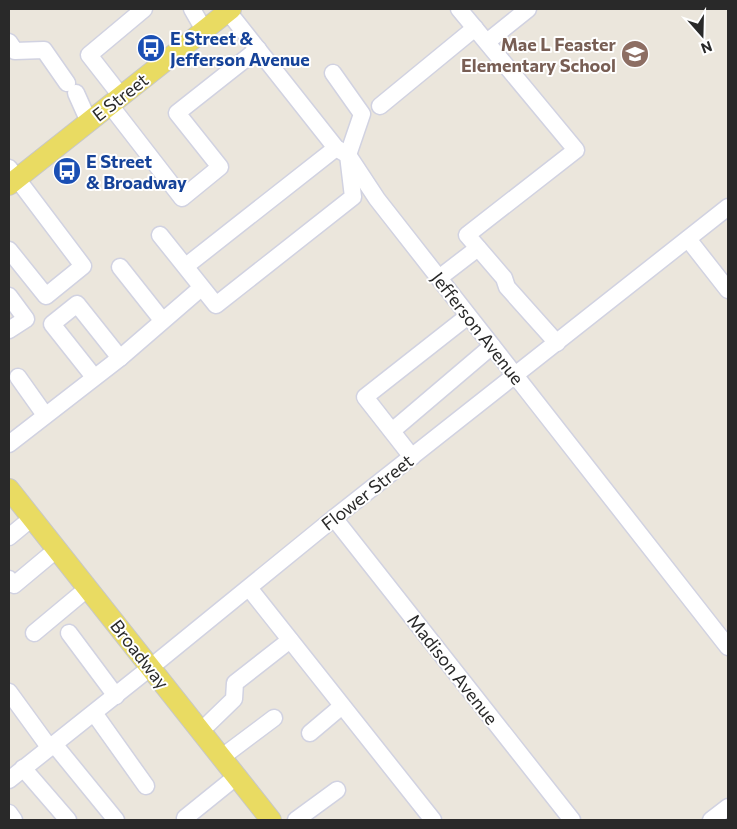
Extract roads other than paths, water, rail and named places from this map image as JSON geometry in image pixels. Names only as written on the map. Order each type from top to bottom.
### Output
[{"type":"main road","name":"E Street","points":[[12,177],[89,122],[228,9]]},
{"type":"main road","name":"Broadway","points":[[9,489],[271,820]]},
{"type":"street","points":[[144,9],[89,55],[116,100],[182,198],[220,167],[176,113],[258,49]]},
{"type":"street","points":[[192,9],[204,30]]},
{"type":"street","name":"Jefferson Avenue","points":[[228,9],[342,152],[728,648]]},
{"type":"street","points":[[459,9],[576,150],[467,235],[504,278],[507,287],[557,342]]},
{"type":"street","points":[[487,42],[528,9]]},
{"type":"street","points":[[380,106],[475,28]]},
{"type":"street","points":[[9,42],[15,51],[44,50],[72,88],[89,122]]},
{"type":"street","points":[[186,266],[342,152],[362,114],[333,73]]},
{"type":"street","points":[[160,235],[216,305],[352,197],[342,152]]},
{"type":"street","points":[[9,250],[46,296],[83,266],[12,177]]},
{"type":"street","name":"Flower Street","points":[[9,780],[116,696],[334,518],[728,207]]},
{"type":"street","points":[[688,239],[728,290]]},
{"type":"street","points":[[439,278],[478,248]]},
{"type":"street","points":[[120,267],[162,320]]},
{"type":"street","points":[[9,444],[120,358],[201,288]]},
{"type":"street","points":[[9,296],[26,319],[9,330]]},
{"type":"street","points":[[94,377],[52,324],[77,304],[120,358]]},
{"type":"street","points":[[412,457],[365,397],[468,316]]},
{"type":"street","points":[[392,431],[492,346]]},
{"type":"street","points":[[18,377],[46,415]]},
{"type":"street","points":[[9,537],[32,518]]},
{"type":"street","name":"Madison Avenue","points":[[334,518],[572,820]]},
{"type":"street","points":[[9,579],[14,585],[56,550]]},
{"type":"street","points":[[34,633],[88,588]]},
{"type":"street","points":[[249,588],[433,820]]},
{"type":"street","points":[[69,633],[116,696]]},
{"type":"street","points":[[201,731],[234,700],[235,682],[290,640]]},
{"type":"street","points":[[9,692],[52,746],[116,820]]},
{"type":"street","points":[[310,733],[342,706]]},
{"type":"street","points":[[94,712],[146,786]]},
{"type":"street","points":[[222,757],[274,718]]},
{"type":"street","points":[[23,768],[68,820]]},
{"type":"street","points":[[184,818],[237,776]]},
{"type":"street","points":[[296,820],[336,790]]},
{"type":"street","points":[[711,820],[728,807]]},
{"type":"street","points":[[9,813],[14,820]]},
{"type":"place","name":"E Street & Jefferson Avenue","points":[[151,48]]},
{"type":"place","name":"Mae L Feaster Elementary School","points":[[635,54]]},
{"type":"place","name":"E Street & Broadway","points":[[67,171]]}]
